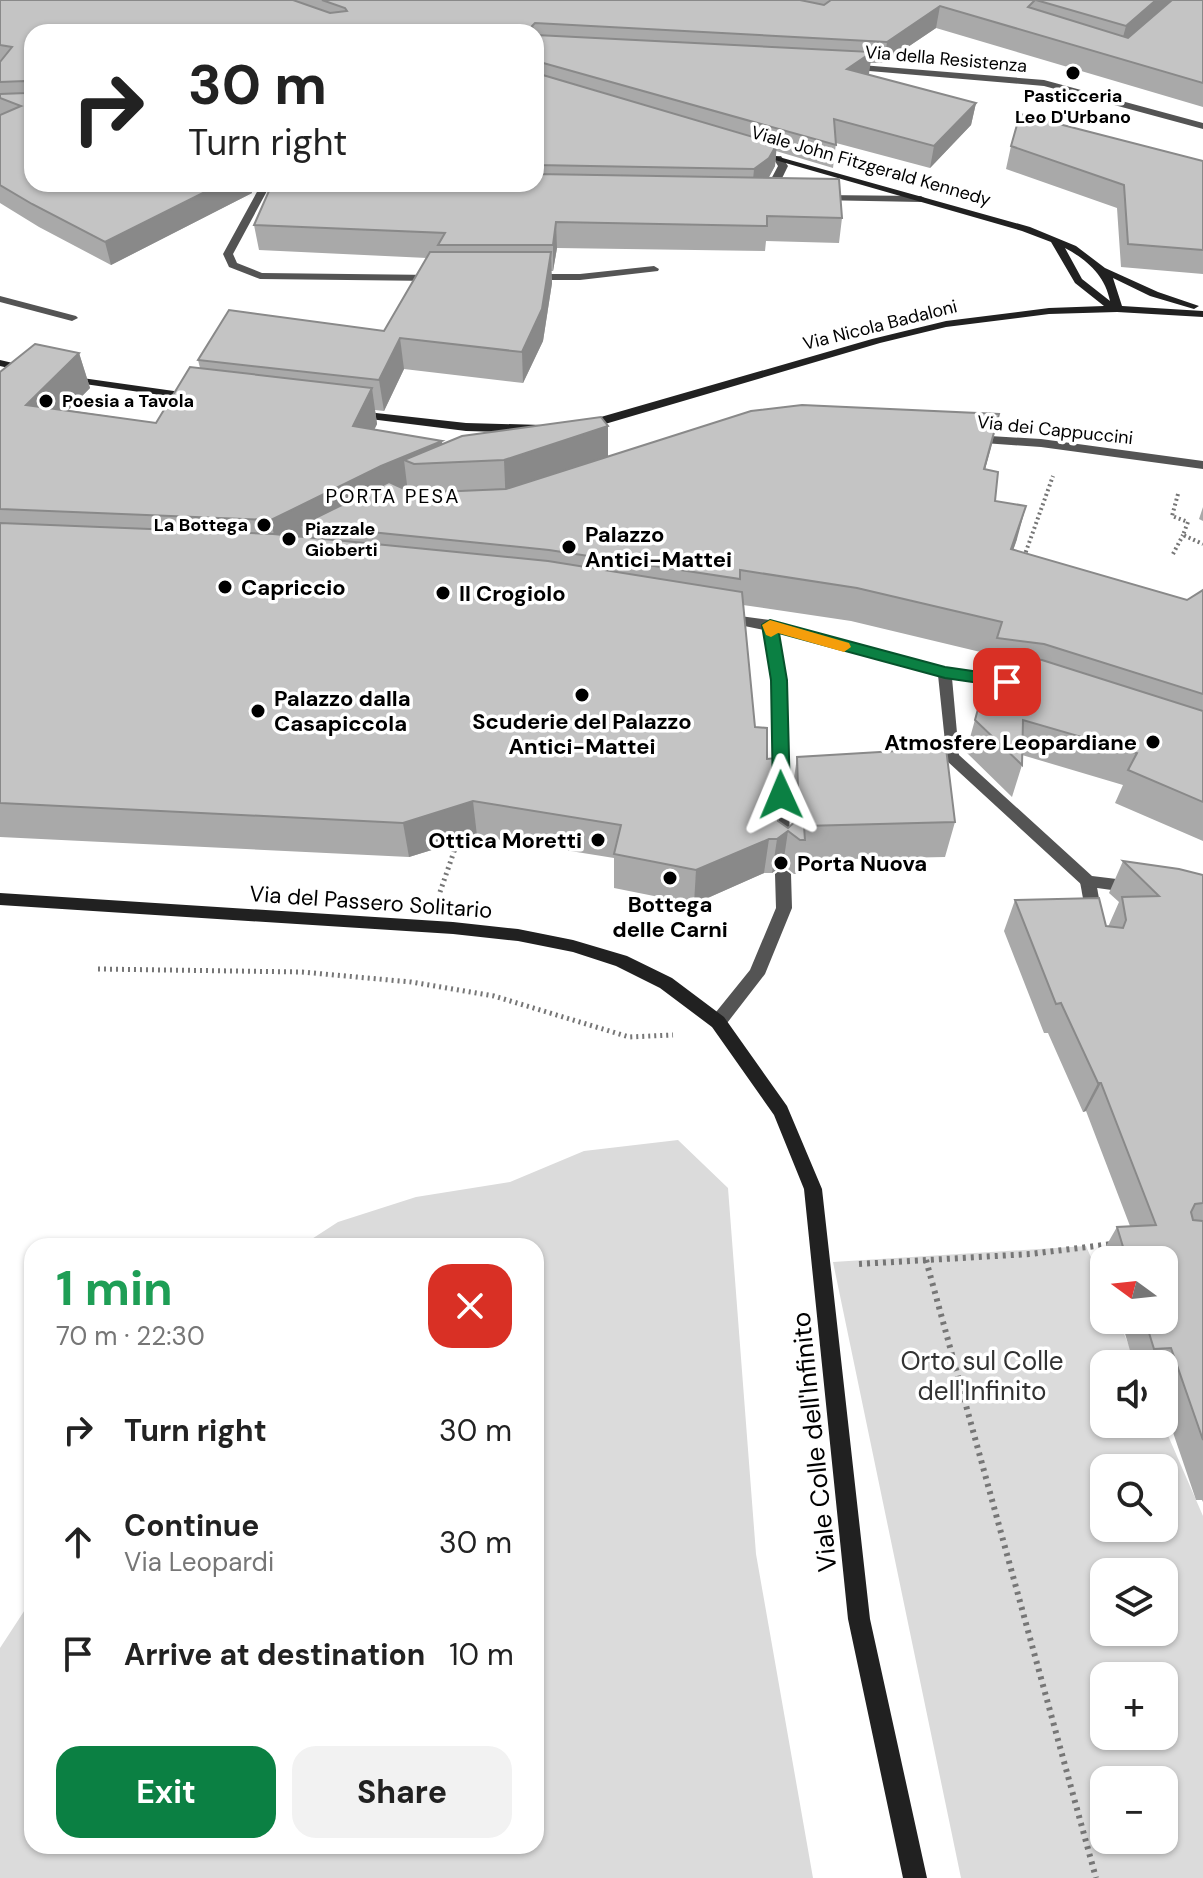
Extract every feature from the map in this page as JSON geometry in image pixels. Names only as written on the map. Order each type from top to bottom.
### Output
[{"type":"street","name":"Via della Resistenza","points":[[835,66],[1044,83],[1203,126]]},
{"type":"street","name":"Viale John Fitzgerald Kennedy","points":[[749,150],[1056,241],[1083,254],[1106,271]]},
{"type":"street","points":[[774,196],[756,198],[780,175],[783,166],[778,158]]},
{"type":"street","points":[[817,180],[827,172]]},
{"type":"street","points":[[844,199],[860,193],[867,184]]},
{"type":"street","points":[[261,192],[228,254],[233,265],[260,276],[443,278]]},
{"type":"street","points":[[815,198],[921,199]]},
{"type":"street","points":[[1056,241],[1073,276],[1087,293],[1117,309]]},
{"type":"street","points":[[519,277],[580,277],[654,269]]},
{"type":"street","points":[[1106,271],[1115,291],[1117,309]]},
{"type":"street","name":"Via Nicola Badaloni","points":[[1106,271],[1154,294],[1203,312]]},
{"type":"street","points":[[0,299],[72,318]]},
{"type":"street","name":"Via Nicola Badaloni","points":[[574,429],[876,341],[946,324],[1049,311],[1117,309],[1203,312]]},
{"type":"street","points":[[0,363],[43,373]]},
{"type":"street","points":[[58,377],[214,399]]},
{"type":"street","points":[[340,413],[466,427],[559,432],[545,441]]},
{"type":"street","name":"Via dei Cappuccini","points":[[966,439],[1041,443],[1203,465]]},
{"type":"street","points":[[713,616],[770,625],[945,673],[1020,683]]},
{"type":"street","points":[[770,625],[779,680],[783,853]]},
{"type":"street","points":[[945,673],[952,757],[1088,882],[1149,889]]},
{"type":"street","points":[[718,1022],[757,974],[784,908],[783,874]]},
{"type":"street","points":[[1088,882],[1099,937]]},
{"type":"street","name":"Via del Passero Solitario","points":[[0,899],[518,935],[573,946],[621,961],[666,983],[718,1022]]},
{"type":"street","name":"Viale Colle dell'Infinito","points":[[718,1022],[781,1111],[813,1189],[859,1619],[915,1878]]},
{"type":"path","points":[[1173,554],[1188,522],[1172,516],[1188,463]]},
{"type":"path","points":[[1022,562],[1050,482]]},
{"type":"path","points":[[1183,535],[1203,544]]},
{"type":"path","points":[[427,927],[464,826]]},
{"type":"path","points":[[98,969],[302,972],[411,982],[494,996],[629,1037],[674,1035],[718,1022]]},
{"type":"path","points":[[822,1267],[1114,1244]]},
{"type":"path","points":[[926,1260],[1096,1878]]},
{"type":"green space","points":[[678,1140],[728,1188],[756,1554],[813,1878],[0,1878],[0,1648],[24,1611],[24,1854],[544,1854],[544,1238],[313,1238],[338,1222],[416,1197],[510,1182],[584,1151]]},
{"type":"green space","name":"Orto sul Colle dell'Infinito","points":[[1086,1246],[1090,1255],[1090,1334],[1124,1334],[1131,1350],[1090,1350],[1090,1438],[1169,1438],[1176,1454],[1090,1454],[1090,1542],[1178,1542],[1178,1458],[1203,1516],[1203,1878],[961,1878],[833,1262]]},
{"type":"building","points":[[0,0],[293,0],[330,13],[347,11],[322,0],[800,0],[824,5],[831,0],[1035,0],[1028,7],[1128,38],[1172,0],[1203,0],[1203,83],[940,6],[887,42],[535,23],[24,24],[24,81],[0,82],[0,62],[12,47],[0,45]]},
{"type":"building","points":[[1036,0],[1156,0],[1126,26]]},
{"type":"building","points":[[544,35],[872,52],[847,69],[976,103],[934,146],[834,119],[836,145],[544,63]]},
{"type":"building","points":[[544,75],[777,144],[769,158],[754,169],[544,165]]},
{"type":"building","points":[[24,93],[24,192],[205,192],[105,242],[0,185],[0,115],[21,106],[0,98],[0,94]]},
{"type":"building","points":[[1020,114],[1203,161],[1203,250],[1128,244],[1124,185],[1011,146]]},
{"type":"building","points":[[544,174],[839,179],[842,218],[767,216],[767,226],[556,222],[553,245],[438,245],[445,233],[254,225],[268,192],[544,192]]},
{"type":"building","points":[[430,252],[551,252],[542,309],[522,352],[400,338],[379,380],[198,360],[229,310],[384,331]]},
{"type":"building","points":[[35,344],[79,353],[26,405],[156,423],[190,367],[372,388],[353,426],[442,441],[381,466],[271,520],[0,509],[0,372]]},
{"type":"building","points":[[802,405],[999,414],[984,469],[998,472],[995,501],[1026,506],[1011,549],[1187,600],[1203,590],[1203,694],[1044,644],[997,638],[1002,622],[857,588],[740,570],[740,579],[549,550],[301,525],[389,482],[413,493],[506,489],[751,411]]},
{"type":"building","points":[[601,417],[608,426],[504,460],[414,464],[404,460],[462,436]]},
{"type":"building","points":[[0,523],[273,534],[548,561],[742,592],[755,727],[767,728],[767,759],[776,758],[778,821],[788,828],[799,818],[797,757],[946,748],[955,822],[804,826],[805,840],[788,831],[777,839],[769,839],[696,870],[614,854],[621,825],[473,801],[403,823],[0,803]]},
{"type":"building","points":[[993,654],[1042,660],[1203,711],[1203,802],[1128,770],[1137,753],[1023,720],[1022,765],[975,720]]},
{"type":"building","points":[[1123,861],[1203,875],[1203,1203],[1195,1204],[1191,1212],[1193,1220],[1203,1221],[1203,1440],[1178,1368],[1178,1350],[1154,1349],[1149,1334],[1178,1334],[1178,1246],[1123,1246],[1117,1227],[1156,1225],[1101,1083],[1098,1083],[1061,1003],[1056,1004],[1015,900],[1099,898],[1106,926],[1123,928],[1126,920],[1122,897],[1159,896]]},
{"type":"slow traffic","points":[[771,631],[770,625],[844,647]]},
{"type":"place","name":"Pasticceria Leo D'Urbano","points":[[1073,73]]},
{"type":"place","name":"Poesia a Tavola","points":[[46,401]]},
{"type":"place","name":"La Bottega","points":[[264,525]]},
{"type":"place","name":"Piazzale Gioberti","points":[[289,539]]},
{"type":"place","name":"Palazzo Antici-Mattei","points":[[569,547]]},
{"type":"place","name":"Capriccio","points":[[225,587]]},
{"type":"place","name":"Il Crogiolo","points":[[443,593]]},
{"type":"place","name":"Scuderie del Palazzo Antici-Mattei","points":[[582,695]]},
{"type":"place","name":"Palazzo dalla Casapiccola","points":[[258,711]]},
{"type":"place","name":"Atmosfere Leopardiane","points":[[1153,742]]},
{"type":"place","name":"Ottica Moretti","points":[[598,840]]},
{"type":"place","name":"Porta Nuova","points":[[781,863]]},
{"type":"place","name":"Bottega delle Carni","points":[[670,878]]},
{"type":"district","name":"PORTA PESA","points":[[393,496]]},
{"type":"route","points":[[781,795],[779,680],[770,625],[945,673],[1007,682]]}]
